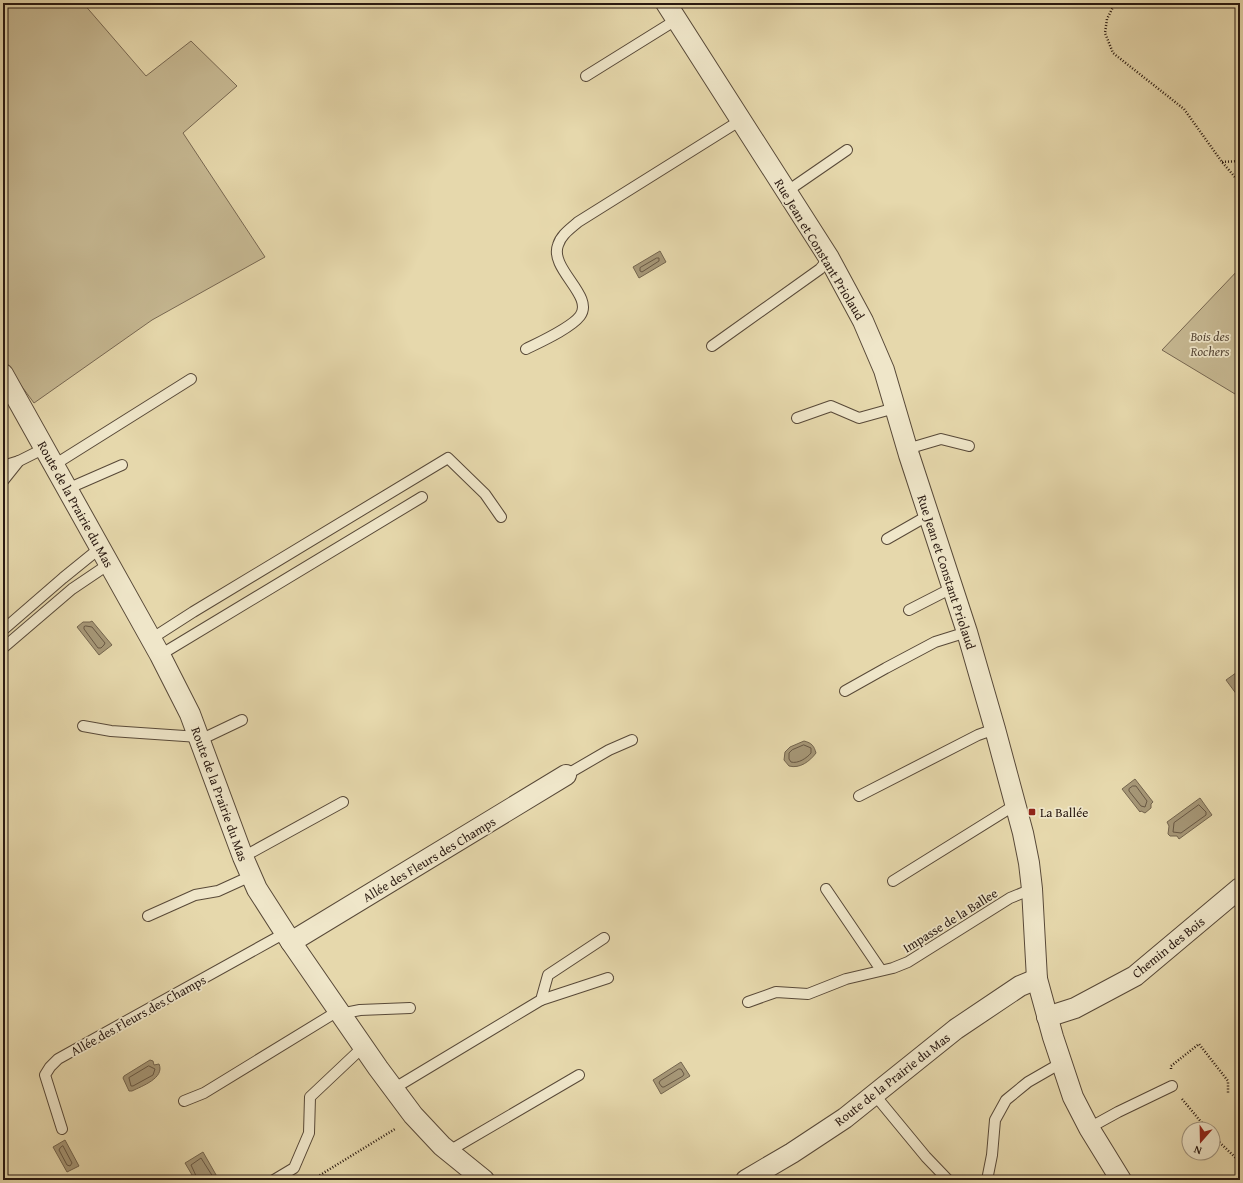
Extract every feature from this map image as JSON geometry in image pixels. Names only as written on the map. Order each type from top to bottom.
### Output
[{"type":"street","name":"Rue Jean et Constant Priolaud","points":[[666,3],[829,258],[863,321],[884,370],[907,449],[967,632],[1016,805],[1027,855],[1032,889],[1037,979],[1047,1016],[1073,1097],[1121,1180]]},
{"type":"street","name":"Route de la Prairie du Mas","points":[[3,374],[156,647],[190,714],[256,888],[339,1013],[413,1115],[449,1151],[484,1180]]},
{"type":"street","name":"Allée des Fleurs des Champs","points":[[288,938],[566,776]]},
{"type":"street","name":"Chemin des Bois","points":[[1047,1016],[1075,1008],[1135,976],[1240,888]]},
{"type":"street","name":"Route de la Prairie du Mas","points":[[746,1180],[792,1153],[844,1118],[956,1029],[1020,986],[1037,979]]},
{"type":"lane","points":[[586,76],[676,20]]},
{"type":"lane","points":[[526,349],[572,324],[580,317],[583,311],[584,306],[581,298],[564,272],[557,258],[558,246],[563,235],[578,222],[741,120]]},
{"type":"lane","points":[[786,192],[846,150]]},
{"type":"lane","points":[[712,346],[820,269],[829,258]]},
{"type":"lane","points":[[3,466],[19,461],[49,457],[191,379]]},
{"type":"lane","points":[[797,418],[831,406],[860,418],[895,408]]},
{"type":"lane","points":[[907,449],[941,439],[969,446]]},
{"type":"lane","points":[[156,647],[193,612],[448,458],[485,494],[501,517]]},
{"type":"lane","points":[[3,481],[19,461]]},
{"type":"lane","points":[[67,489],[122,465]]},
{"type":"lane","points":[[156,647],[422,497]]},
{"type":"lane","points":[[887,539],[929,515]]},
{"type":"lane","points":[[3,630],[63,578],[104,556]]},
{"type":"lane","points":[[3,648],[72,589],[104,556]]},
{"type":"lane","points":[[909,610],[952,588]]},
{"type":"lane","points":[[845,691],[935,642],[967,632]]},
{"type":"lane","points":[[83,726],[111,731],[200,739],[242,720]]},
{"type":"lane","points":[[859,796],[978,735],[995,729]]},
{"type":"lane","points":[[566,776],[609,750],[632,740]]},
{"type":"lane","points":[[243,857],[343,802]]},
{"type":"lane","points":[[893,881],[1016,805]]},
{"type":"lane","points":[[148,916],[195,894],[218,891],[251,876]]},
{"type":"lane","points":[[826,889],[881,970]]},
{"type":"lane","name":"Impasse de la Ballee","points":[[748,1002],[776,992],[808,994],[846,979],[893,968],[908,962],[1010,898],[1032,889]]},
{"type":"lane","name":"Allée des Fleurs des Champs","points":[[62,1129],[45,1075],[50,1066],[58,1059],[288,938]]},
{"type":"lane","points":[[541,1000],[548,975],[604,938]]},
{"type":"lane","points":[[393,1089],[541,1000],[608,978]]},
{"type":"lane","points":[[184,1101],[204,1093],[339,1013],[360,1010],[410,1008]]},
{"type":"lane","points":[[274,1180],[294,1168],[308,1133],[310,1097],[363,1047]]},
{"type":"lane","points":[[987,1180],[992,1156],[995,1120],[1006,1100],[1028,1082],[1061,1063]]},
{"type":"lane","points":[[449,1151],[579,1075]]},
{"type":"lane","points":[[1090,1128],[1118,1112],[1172,1086]]},
{"type":"lane","points":[[874,1094],[926,1157],[948,1180]]},
{"type":"path","points":[[1115,3],[1107,19],[1105,33],[1113,53],[1184,109],[1222,162],[1240,183]]},
{"type":"path","points":[[1222,162],[1240,161]]},
{"type":"path","points":[[1200,1121],[1172,1086],[1171,1066],[1199,1044],[1228,1082],[1228,1093]]},
{"type":"path","points":[[312,1180],[395,1129],[413,1115]]},
{"type":"path","points":[[1221,1144],[1240,1162]]},
{"type":"green space","points":[[3,3],[83,3],[146,76],[191,41],[237,86],[183,133],[265,257],[152,320],[34,403],[3,361]]},
{"type":"green space","name":"Bois des Rochers","points":[[1240,268],[1240,397],[1162,350]]},
{"type":"water","points":[[660,251],[666,262],[639,278],[633,267]]},
{"type":"water","points":[[92,621],[112,645],[99,655],[77,627],[83,622]]},
{"type":"water","points":[[1240,670],[1240,699],[1226,680]]},
{"type":"water","points":[[804,741],[812,745],[816,753],[804,764],[793,767],[789,766],[784,760],[785,752],[790,747]]},
{"type":"water","points":[[1135,779],[1153,802],[1151,804],[1151,808],[1145,813],[1140,812],[1122,789]]},
{"type":"water","points":[[1200,798],[1212,815],[1179,839],[1177,836],[1170,836],[1168,834],[1169,826],[1167,822]]},
{"type":"water","points":[[150,1060],[153,1061],[154,1065],[159,1064],[159,1073],[147,1084],[129,1091],[123,1078],[124,1076]]},
{"type":"water","points":[[681,1062],[690,1076],[661,1094],[653,1080]]},
{"type":"water","points":[[65,1140],[79,1166],[67,1172],[53,1147]]},
{"type":"water","points":[[203,1152],[219,1180],[195,1180],[185,1163]]},
{"type":"place","name":"La Ballée","points":[[1032,812]]}]
